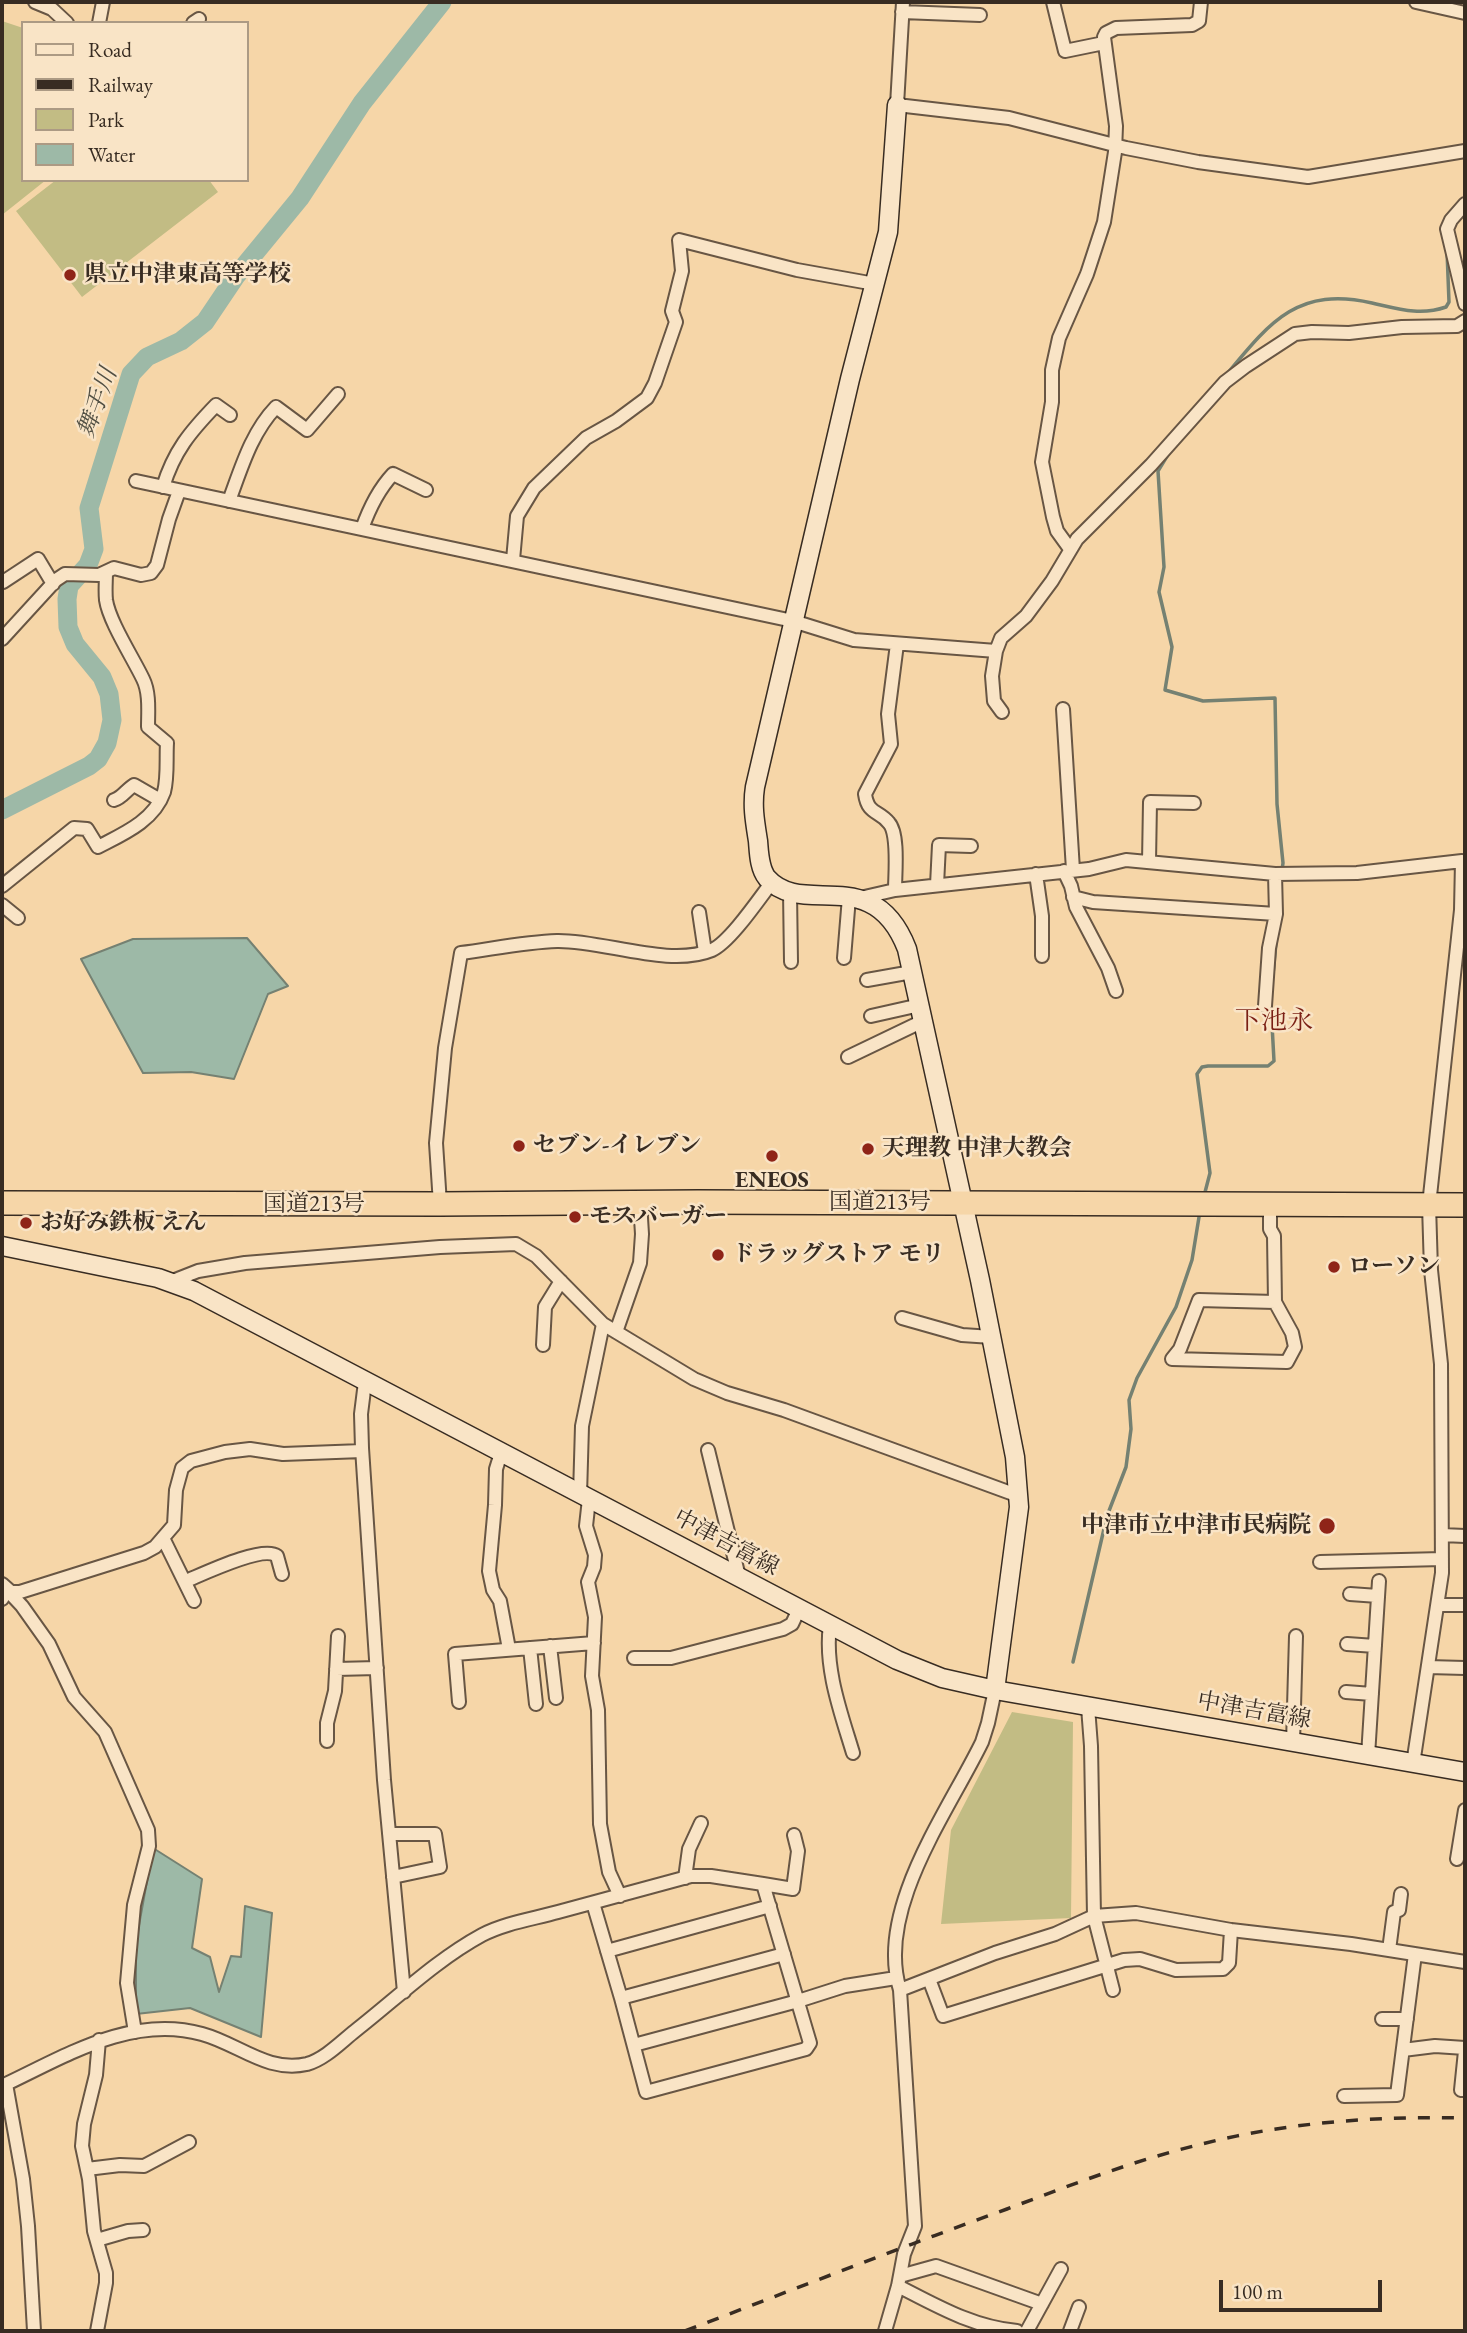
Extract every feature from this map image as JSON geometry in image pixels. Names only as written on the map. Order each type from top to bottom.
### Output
[{"type":"highway","name":"国道213号","points":[[2,1203],[1465,1205]]},
{"type":"street","points":[[35,2],[52,9],[65,21]]},
{"type":"street","points":[[99,21],[103,2]]},
{"type":"street","points":[[1053,2],[1065,51],[1104,43]]},
{"type":"street","points":[[1070,549],[1057,531],[1042,461],[1052,402],[1052,370],[1059,338],[1080,293],[1104,222],[1116,145],[1116,126],[1104,43],[1106,33],[1116,28],[1192,25],[1200,18],[1201,2]]},
{"type":"street","points":[[1416,2],[1465,13]]},
{"type":"street","points":[[980,15],[902,7],[888,232],[793,621],[753,802],[761,866],[766,877],[777,887],[790,892],[854,897],[937,885],[1090,869],[1126,860],[1275,874],[1357,873],[1461,861],[1461,910],[1429,1205],[1431,1270],[1441,1364],[1442,1559],[1413,1764]]},
{"type":"street","points":[[897,105],[1009,118],[1198,162],[1308,177],[1465,150]]},
{"type":"street","points":[[1465,204],[1447,229],[1465,304]]},
{"type":"street","points":[[513,560],[517,516],[534,488],[586,438],[616,421],[647,398],[655,383],[676,321],[672,311],[682,271],[678,240],[797,270],[875,284]]},
{"type":"street","points":[[1002,712],[994,701],[992,690],[996,651],[1001,638],[1026,616],[1052,581],[1077,538],[1151,465],[1225,383],[1295,334],[1457,326],[1465,320]]},
{"type":"street","points":[[229,501],[264,419],[276,407],[307,430],[338,394]]},
{"type":"street","points":[[163,487],[171,461],[191,430],[216,405],[230,415]]},
{"type":"street","points":[[362,529],[369,509],[384,483],[393,474],[426,490]]},
{"type":"street","points":[[136,481],[793,621],[854,640],[996,651]]},
{"type":"street","points":[[2,639],[52,584],[65,574],[99,575],[118,568],[141,575],[154,570],[179,491]]},
{"type":"street","points":[[3,582],[38,559],[52,584]]},
{"type":"street","points":[[2,868],[6,882],[74,828],[87,829],[98,847],[134,827],[151,813],[160,800],[165,785],[167,743],[148,727],[144,681],[108,608],[106,572]]},
{"type":"street","points":[[895,890],[894,832],[889,822],[866,804],[865,794],[891,744],[888,714],[897,644]]},
{"type":"street","points":[[1063,709],[1068,870],[1073,897],[1108,968],[1116,991]]},
{"type":"street","points":[[114,800],[134,785],[160,800]]},
{"type":"street","points":[[1149,862],[1150,802],[1194,803]]},
{"type":"street","points":[[937,885],[939,845],[971,846]]},
{"type":"street","points":[[1036,874],[1042,956]]},
{"type":"street","points":[[1265,1006],[1269,948],[1276,915],[1275,874]]},
{"type":"street","points":[[440,1204],[436,1143],[445,1048],[461,953],[558,941],[677,957],[705,952],[713,950],[732,933],[772,882]]},
{"type":"street","points":[[790,892],[791,962]]},
{"type":"street","points":[[844,958],[854,897]]},
{"type":"street","points":[[854,897],[874,905],[893,922],[907,949],[992,1337],[1015,1457],[1019,1496],[995,1690],[982,1742],[906,1894],[898,1924],[898,1984],[915,2226],[904,2254],[885,2331]]},
{"type":"street","points":[[1073,897],[1093,902],[1276,915]]},
{"type":"street","points":[[2,905],[18,918]]},
{"type":"street","points":[[699,912],[705,952]]},
{"type":"street","points":[[867,980],[912,972]]},
{"type":"street","points":[[871,1016],[921,1013]]},
{"type":"street","points":[[848,1057],[921,1013]]},
{"type":"street","points":[[617,1332],[640,1263],[640,1202]]},
{"type":"street","points":[[1270,1204],[1270,1229],[1274,1236],[1275,1302],[1292,1333],[1295,1347],[1287,1362],[1172,1359],[1189,1327],[1199,1300],[1275,1302]]},
{"type":"street","points":[[170,1282],[198,1270],[245,1264],[509,1243],[529,1250],[603,1324],[703,1384],[784,1410],[1019,1496]]},
{"type":"street","name":"中津吉富線","points":[[2,1246],[170,1282],[194,1291],[922,1671],[995,1690],[1465,1772]]},
{"type":"street","points":[[543,1345],[545,1307],[561,1281]]},
{"type":"street","points":[[902,1318],[962,1335],[992,1337]]},
{"type":"street","points":[[603,1324],[582,1426],[586,1526],[595,1559],[588,1582],[595,1610],[592,1676],[598,1710],[600,1824],[610,1872],[620,1896]]},
{"type":"street","points":[[365,1382],[362,1451],[389,1834],[404,1992]]},
{"type":"street","points":[[4,1591],[20,1592],[150,1550],[175,1521],[174,1499],[180,1472],[191,1461],[250,1449],[284,1454],[362,1451]]},
{"type":"street","points":[[708,1450],[739,1577]]},
{"type":"street","points":[[501,1453],[496,1469],[489,1571],[493,1590],[500,1601],[509,1649]]},
{"type":"street","points":[[1442,1535],[1465,1536]]},
{"type":"street","points":[[163,1538],[194,1601]]},
{"type":"street","points":[[186,1581],[239,1559],[271,1552],[276,1556],[282,1574]]},
{"type":"street","points":[[1320,1562],[1442,1559]]},
{"type":"street","points":[[1368,1756],[1379,1581]]},
{"type":"street","points":[[4,1591],[22,1606],[49,1644],[74,1697],[105,1732],[148,1829],[149,1846],[134,1905],[127,1983],[135,2032]]},
{"type":"street","points":[[1350,1594],[1378,1596]]},
{"type":"street","points":[[1437,1605],[1465,1605]]},
{"type":"street","points":[[635,1658],[671,1658],[783,1629],[792,1624],[799,1609]]},
{"type":"street","points":[[830,1625],[829,1645],[833,1677],[853,1753]]},
{"type":"street","points":[[327,1741],[327,1723],[335,1691],[338,1636]]},
{"type":"street","points":[[1293,1743],[1296,1636]]},
{"type":"street","points":[[459,1702],[455,1654],[594,1643]]},
{"type":"street","points":[[1347,1644],[1375,1646]]},
{"type":"street","points":[[550,1646],[556,1698]]},
{"type":"street","points":[[530,1648],[536,1704]]},
{"type":"street","points":[[1428,1667],[1465,1668]]},
{"type":"street","points":[[336,1669],[377,1668]]},
{"type":"street","points":[[1346,1692],[1372,1694]]},
{"type":"street","points":[[1088,1707],[1094,1916],[1113,1990]]},
{"type":"street","points":[[1457,1859],[1465,1810]]},
{"type":"street","points":[[685,1878],[689,1849],[701,1823]]},
{"type":"street","points":[[389,1834],[435,1834],[440,1867],[393,1877]]},
{"type":"street","points":[[34,2331],[23,2179],[4,2085],[99,2040],[135,2032],[194,2032],[271,2064],[298,2065],[313,2062],[482,1935],[513,1924],[685,1878],[711,1876],[793,1889],[799,1851],[794,1835]]},
{"type":"street","points":[[593,1903],[646,2092],[806,2049],[810,2043],[763,1884]]},
{"type":"street","points":[[1389,1950],[1394,1912],[1399,1910],[1401,1894]]},
{"type":"street","points":[[607,1951],[770,1906]]},
{"type":"street","points":[[634,2045],[845,1986],[898,1984],[929,1979],[995,1953],[1055,1934],[1094,1916],[1136,1913],[1231,1930],[1465,1962]]},
{"type":"street","points":[[929,1979],[943,2016],[1124,1960],[1140,1959],[1175,1970],[1223,1969],[1229,1964],[1231,1930]]},
{"type":"street","points":[[621,1998],[784,1954]]},
{"type":"street","points":[[1344,2096],[1397,2095],[1416,1954]]},
{"type":"street","points":[[1382,2019],[1407,2019]]},
{"type":"street","points":[[96,2331],[107,2278],[97,2240],[82,2149],[83,2132],[96,2075],[99,2040]]},
{"type":"street","points":[[1403,2050],[1435,2046],[1465,2050],[1461,2090],[1465,2091]]},
{"type":"street","points":[[87,2169],[121,2165],[145,2166],[189,2142]]},
{"type":"street","points":[[97,2240],[128,2231],[143,2230]]},
{"type":"street","points":[[899,2281],[936,2266],[1042,2304]]},
{"type":"street","points":[[1027,2331],[1061,2269]]},
{"type":"street","points":[[899,2281],[963,2319],[1002,2330],[1017,2331]]},
{"type":"street","points":[[1070,2331],[1079,2308]]},
{"type":"green space","points":[[2,21],[21,27],[21,182],[43,182],[2,215]]},
{"type":"green space","points":[[53,182],[210,182],[218,192],[82,297],[16,211]]},
{"type":"green space","points":[[1012,1712],[1073,1722],[1071,1918],[941,1924],[951,1830]]},
{"type":"water","points":[[247,938],[288,986],[268,994],[234,1079],[191,1072],[143,1073],[81,959],[133,939]]},
{"type":"water","points":[[153,1848],[202,1879],[192,1948],[210,1957],[219,1992],[231,1956],[241,1957],[245,1906],[272,1913],[261,2037],[190,2008],[136,2014],[136,1942]]},
{"type":"waterway","name":"舞手川","points":[[2,810],[89,766],[98,759],[107,743],[112,720],[109,694],[102,677],[75,644],[68,627],[67,599],[69,586],[88,565],[94,549],[89,508],[131,374],[147,357],[181,341],[205,322],[236,276],[300,198],[362,103],[442,2]]},
{"type":"waterway","points":[[1227,374],[1272,324],[1305,304],[1346,299],[1409,311],[1446,307],[1449,302],[1447,251]]},
{"type":"waterway","points":[[1169,453],[1158,471],[1164,567],[1159,592],[1172,647],[1165,690],[1203,701],[1275,698],[1277,804],[1282,870]]},
{"type":"waterway","points":[[1273,974],[1276,943]]},
{"type":"waterway","points":[[1204,1196],[1210,1173],[1197,1074],[1202,1067],[1268,1066],[1274,1061],[1271,1006]]},
{"type":"waterway","points":[[1073,1662],[1107,1516],[1126,1467],[1131,1429],[1129,1400],[1137,1378],[1176,1307],[1192,1260],[1200,1211]]},
{"type":"railway","points":[[685,2331],[1079,2182],[1177,2150],[1267,2130],[1333,2122],[1465,2118]]},
{"type":"place","name":"県立中津東高等学校","points":[[70,275]]},
{"type":"place","name":"セブン-イレブン","points":[[519,1146]]},
{"type":"place","name":"天理教 中津大教会","points":[[868,1149]]},
{"type":"place","name":"ENEOS","points":[[772,1156]]},
{"type":"place","name":"モスバーガー","points":[[575,1217]]},
{"type":"place","name":"お好み鉄板 えん","points":[[26,1223]]},
{"type":"place","name":"ドラッグストア モリ","points":[[718,1255]]},
{"type":"place","name":"ローソン","points":[[1334,1267]]},
{"type":"place","name":"中津市立中津市民病院","points":[[1327,1526]]},
{"type":"district","name":"下池永","points":[[1274,1022]]}]
